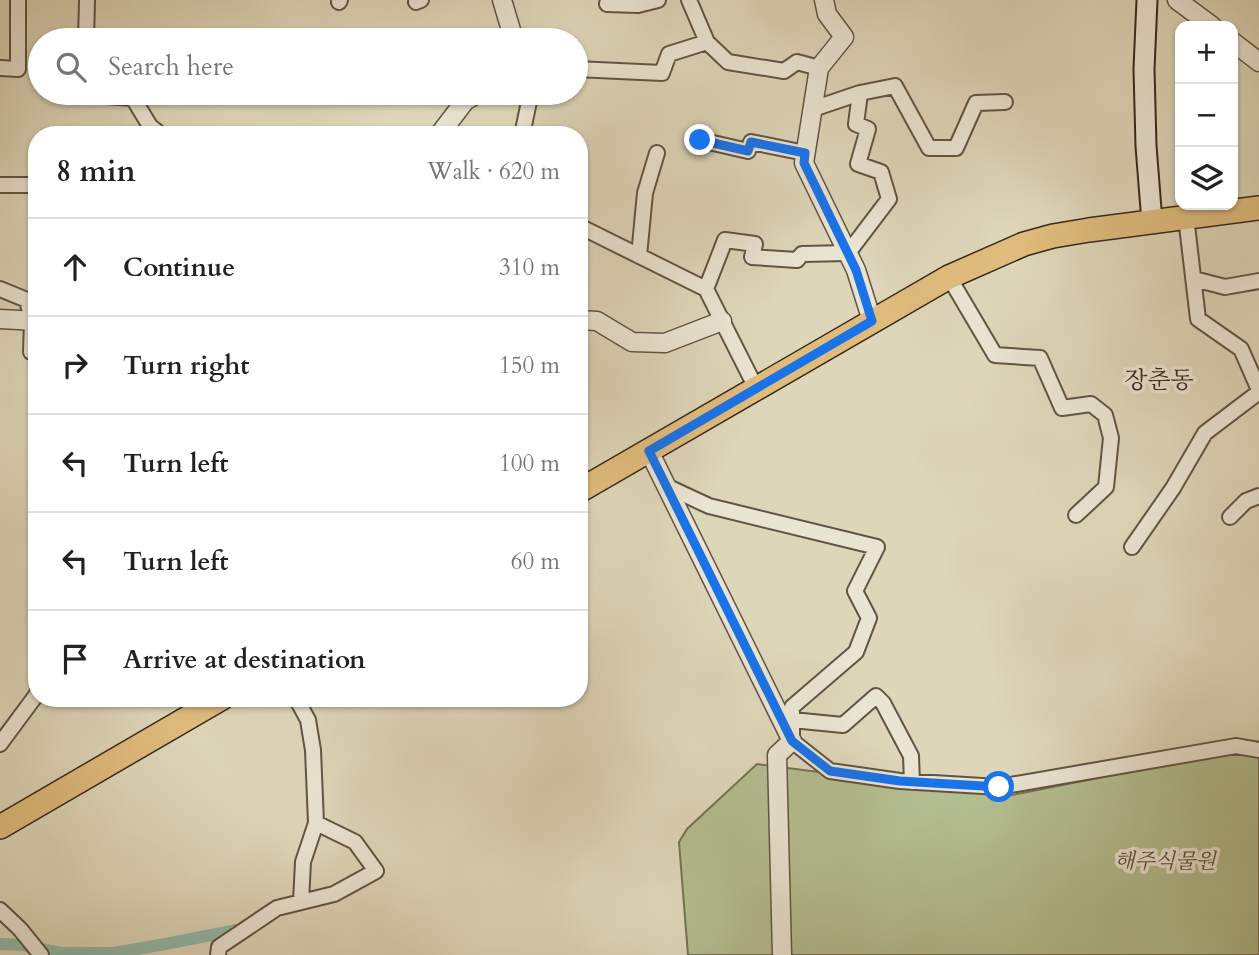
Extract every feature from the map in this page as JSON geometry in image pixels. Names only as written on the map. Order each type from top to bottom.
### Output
[{"type":"main road","points":[[1147,0],[1144,69],[1152,222]]},
{"type":"main road","points":[[588,486],[949,277],[1024,244],[1089,230],[1259,208]]},
{"type":"main road","points":[[0,827],[207,707]]},
{"type":"street","points":[[0,68],[18,69],[18,0]]},
{"type":"street","points":[[86,28],[87,0]]},
{"type":"street","points":[[502,0],[510,28]]},
{"type":"street","points":[[608,0],[607,4],[638,5],[658,0]]},
{"type":"street","points":[[689,0],[707,42],[728,62],[784,71],[797,62],[819,68]]},
{"type":"street","points":[[824,0],[827,14],[844,37],[819,68],[804,163],[856,270],[872,321]]},
{"type":"street","points":[[1177,0],[1205,21]]},
{"type":"street","points":[[588,70],[662,73],[669,54],[707,42]]},
{"type":"street","points":[[1238,46],[1259,62]]},
{"type":"street","points":[[813,109],[860,93],[895,86],[929,148],[956,148],[976,103],[1005,102]]},
{"type":"street","points":[[848,253],[889,199],[881,172],[858,164],[868,129],[856,124],[860,93]]},
{"type":"street","points":[[137,105],[150,126]]},
{"type":"street","points":[[446,126],[462,105]]},
{"type":"street","points":[[524,126],[528,105]]},
{"type":"street","points":[[700,140],[748,151],[751,142],[805,153]]},
{"type":"street","points":[[639,256],[645,193],[657,153]]},
{"type":"street","points":[[0,185],[28,185]]},
{"type":"street","points":[[1132,547],[1173,488],[1205,433],[1259,391],[1241,349],[1198,318],[1186,217]]},
{"type":"street","points":[[588,230],[706,289],[756,388]]},
{"type":"street","points":[[706,289],[724,240],[755,244],[752,257],[797,260],[802,254],[848,253]]},
{"type":"street","points":[[949,277],[995,355],[1040,358],[1062,408],[1091,404],[1105,415],[1111,438],[1106,487],[1076,514]]},
{"type":"street","points":[[1194,279],[1225,287],[1259,281]]},
{"type":"street","points":[[0,289],[27,300],[28,303]]},
{"type":"street","points":[[0,319],[28,321]]},
{"type":"street","points":[[588,320],[597,321],[632,342],[665,343],[722,321]]},
{"type":"street","points":[[649,451],[792,741],[830,771],[912,782],[999,787],[1236,746],[1259,750]]},
{"type":"street","points":[[666,486],[709,506],[877,547],[855,591],[869,618],[856,652],[792,707],[792,741],[777,755],[782,955]]},
{"type":"street","points":[[1230,517],[1245,501],[1259,496]]},
{"type":"street","points":[[792,720],[844,725],[876,696],[883,703],[911,756],[912,782]]},
{"type":"street","points":[[1,738],[28,705]]},
{"type":"street","points":[[301,707],[308,720],[313,750],[316,823],[303,862],[302,902]]},
{"type":"street","points":[[218,955],[219,947],[277,908],[334,894],[376,871],[355,842],[316,823]]},
{"type":"street","points":[[0,910],[41,955]]},
{"type":"green space","name":"해주식물원","points":[[1235,751],[1259,755],[1259,955],[688,955],[679,842],[687,829],[757,764],[1007,796]]},
{"type":"waterway","points":[[0,944],[22,945],[61,953],[114,953],[237,930]]},
{"type":"district","name":"장춘동","points":[[1159,380]]},
{"type":"route","points":[[700,140],[748,151],[751,142],[805,153],[804,163],[856,270],[872,321],[649,451],[792,741],[830,771],[900,781],[999,787]]}]
